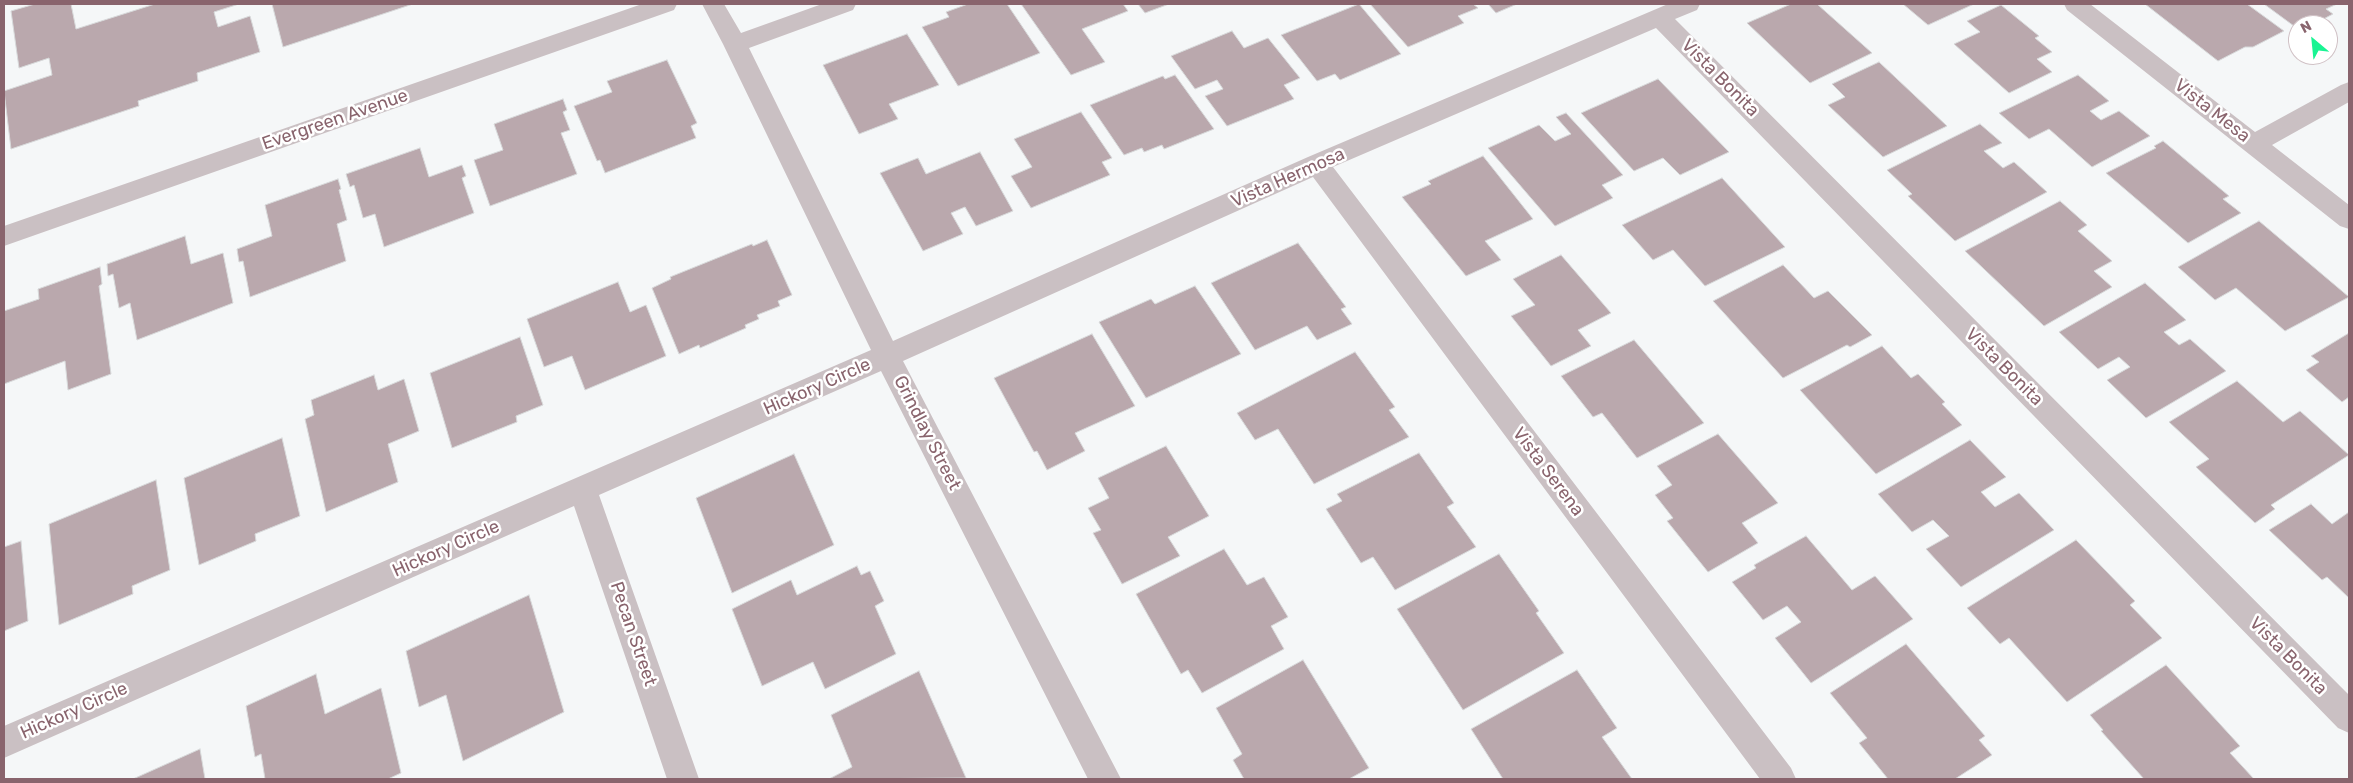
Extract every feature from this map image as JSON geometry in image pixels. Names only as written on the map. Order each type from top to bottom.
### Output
[{"type":"street","name":"Evergreen Avenue","points":[[4,236],[666,4]]},
{"type":"street","name":"Grindlay Street","points":[[713,4],[735,44],[888,356],[1104,779]]},
{"type":"street","points":[[735,44],[845,4]]},
{"type":"street","name":"Vista Hermosa","points":[[888,356],[1317,164],[1690,4]]},
{"type":"street","name":"Vista Mesa","points":[[2075,4],[2349,219]]},
{"type":"street","name":"Vista Bonita","points":[[1659,17],[2349,717]]},
{"type":"street","points":[[2254,144],[2349,91]]},
{"type":"street","name":"Vista Serena","points":[[1317,164],[1780,779]]},
{"type":"street","name":"Hickory Circle","points":[[4,742],[888,356]]},
{"type":"street","name":"Pecan Street","points":[[583,489],[683,779]]},
{"type":"building","points":[[35,4],[71,4],[76,29],[155,4],[239,4],[214,12],[218,27],[250,16],[260,52],[197,73],[198,81],[138,101],[139,106],[11,149],[4,91],[52,75],[49,58],[19,68],[11,11]]},
{"type":"building","points":[[272,4],[413,4],[283,47]]},
{"type":"building","points":[[968,4],[1007,4],[1040,53],[958,86],[922,27],[949,17],[946,12]]},
{"type":"building","points":[[1021,4],[1123,4],[1128,11],[1082,29],[1105,62],[1071,75]]},
{"type":"building","points":[[1138,4],[1169,4],[1145,13]]},
{"type":"building","points":[[1359,4],[1401,54],[1340,80],[1335,74],[1317,81],[1281,35]]},
{"type":"building","points":[[1370,4],[1473,4],[1478,8],[1458,16],[1464,23],[1408,47]]},
{"type":"building","points":[[1488,4],[1517,4],[1496,13]]},
{"type":"building","points":[[1791,4],[1817,4],[1872,53],[1810,83],[1747,23]]},
{"type":"building","points":[[1903,4],[1974,4],[1928,25]]},
{"type":"building","points":[[2145,4],[2247,4],[2284,31],[2253,47],[2245,47],[2218,61]]},
{"type":"building","points":[[2264,4],[2337,4],[2326,9],[2333,14],[2331,15],[2288,15],[2288,22]]},
{"type":"building","points":[[2001,5],[2039,36],[2035,38],[2052,52],[2037,59],[2052,72],[2009,93],[1954,44],[1980,32],[1967,21]]},
{"type":"building","points":[[1232,31],[1244,48],[1268,38],[1300,78],[1284,85],[1294,99],[1227,126],[1205,96],[1223,89],[1217,80],[1195,89],[1171,56]]},
{"type":"building","points":[[907,34],[939,85],[889,104],[898,119],[859,134],[823,65]]},
{"type":"building","points":[[667,60],[697,123],[691,126],[696,138],[605,173],[600,160],[597,161],[574,106],[612,92],[607,81]]},
{"type":"building","points":[[1879,62],[1947,126],[1883,157],[1828,105],[1845,97],[1832,84]]},
{"type":"building","points":[[1175,75],[1214,129],[1164,149],[1162,145],[1144,152],[1142,148],[1124,155],[1090,105],[1163,76],[1165,79]]},
{"type":"building","points":[[2078,75],[2109,101],[2090,111],[2101,120],[2119,111],[2150,136],[2092,167],[2049,129],[2029,139],[1999,113]]},
{"type":"building","points":[[1658,79],[1729,152],[1680,175],[1663,158],[1634,171],[1581,113]]},
{"type":"building","points":[[563,99],[567,110],[563,112],[570,130],[561,133],[577,174],[490,206],[474,160],[503,150],[494,124]]},
{"type":"building","points":[[1081,112],[1112,158],[1102,162],[1110,175],[1031,208],[1011,176],[1032,167],[1014,139]]},
{"type":"building","points":[[1566,113],[1623,175],[1602,185],[1613,198],[1555,226],[1488,148],[1539,125],[1555,141],[1571,134],[1556,117]]},
{"type":"building","points":[[1980,124],[2002,143],[1984,151],[2003,168],[2014,162],[2047,192],[1955,241],[1908,196],[1912,194],[1887,170]]},
{"type":"building","points":[[2163,141],[2229,196],[2223,199],[2241,213],[2188,243],[2106,173],[2156,148],[2154,146]]},
{"type":"building","points":[[420,148],[429,177],[462,165],[466,176],[462,178],[474,213],[384,247],[375,214],[363,218],[354,185],[350,187],[346,174]]},
{"type":"building","points":[[980,152],[1013,211],[976,226],[965,207],[951,213],[963,234],[923,251],[880,173],[918,158],[926,174]]},
{"type":"building","points":[[1483,156],[1533,219],[1485,241],[1501,260],[1466,276],[1402,197],[1431,184],[1428,181]]},
{"type":"building","points":[[1722,178],[1785,247],[1705,286],[1673,250],[1653,260],[1622,225]]},
{"type":"building","points":[[338,179],[347,220],[337,224],[346,261],[250,297],[243,261],[239,262],[237,249],[272,236],[265,205]]},
{"type":"building","points":[[2060,201],[2087,225],[2078,231],[2112,261],[2094,271],[2112,287],[2044,326],[1965,251]]},
{"type":"building","points":[[2259,221],[2349,297],[2285,331],[2236,288],[2215,300],[2178,267]]},
{"type":"building","points":[[185,236],[191,264],[223,253],[233,303],[137,340],[130,303],[119,308],[113,274],[108,276],[107,264]]},
{"type":"building","points":[[767,240],[792,295],[778,301],[780,306],[757,315],[759,319],[745,325],[746,328],[700,348],[699,345],[679,354],[652,288],[671,279],[670,277],[752,244],[753,246]]},
{"type":"building","points":[[1298,243],[1346,307],[1341,309],[1352,324],[1317,340],[1307,326],[1255,350],[1211,283]]},
{"type":"building","points":[[1561,255],[1611,313],[1578,330],[1591,346],[1551,366],[1511,316],[1535,305],[1513,279]]},
{"type":"building","points":[[1783,265],[1814,298],[1828,291],[1872,335],[1850,347],[1847,345],[1783,378],[1713,301]]},
{"type":"building","points":[[100,267],[102,284],[99,286],[111,374],[68,390],[65,361],[4,384],[4,311],[39,299],[38,289]]},
{"type":"building","points":[[618,282],[630,312],[646,305],[666,356],[585,390],[572,356],[544,367],[527,319]]},
{"type":"building","points":[[2145,283],[2186,320],[2164,332],[2179,345],[2190,339],[2226,371],[2146,418],[2107,380],[2130,367],[2119,357],[2098,369],[2059,332]]},
{"type":"building","points":[[1195,286],[1241,354],[1146,398],[1099,322],[1151,299],[1155,304]]},
{"type":"building","points":[[2349,333],[2349,397],[2342,402],[2306,370],[2319,362],[2311,356]]},
{"type":"building","points":[[1092,334],[1135,406],[1075,433],[1085,451],[1047,470],[1037,451],[1034,452],[994,378]]},
{"type":"building","points":[[520,337],[543,405],[516,416],[517,422],[452,448],[430,373]]},
{"type":"building","points":[[1634,340],[1704,423],[1637,458],[1602,413],[1593,417],[1561,376]]},
{"type":"building","points":[[1882,346],[1911,378],[1918,374],[1945,402],[1942,404],[1962,425],[1876,474],[1800,390]]},
{"type":"building","points":[[1355,352],[1395,407],[1389,410],[1409,437],[1314,484],[1278,429],[1255,440],[1237,413]]},
{"type":"building","points":[[374,375],[378,390],[404,379],[419,431],[388,444],[398,482],[326,512],[305,419],[314,415],[311,400]]},
{"type":"building","points":[[2237,381],[2283,422],[2300,411],[2349,455],[2271,505],[2275,509],[2255,523],[2196,467],[2209,459],[2169,422]]},
{"type":"building","points":[[1718,434],[1778,503],[1742,523],[1758,543],[1708,572],[1667,521],[1673,518],[1655,495],[1672,485],[1657,466]]},
{"type":"building","points":[[282,438],[300,516],[255,534],[256,541],[199,565],[184,478]]},
{"type":"building","points":[[1970,440],[2006,477],[1981,492],[1995,507],[2019,493],[2054,530],[1961,587],[1926,549],[1949,536],[1933,520],[1912,532],[1878,494]]},
{"type":"building","points":[[1166,446],[1209,516],[1168,537],[1180,556],[1122,584],[1093,533],[1101,530],[1088,508],[1109,498],[1098,478]]},
{"type":"building","points":[[1419,453],[1454,503],[1447,507],[1476,547],[1395,590],[1373,557],[1361,563],[1326,509],[1342,501],[1337,494]]},
{"type":"building","points":[[794,454],[834,545],[732,593],[696,498]]},
{"type":"building","points":[[156,480],[170,570],[132,586],[133,594],[59,625],[49,524]]},
{"type":"building","points":[[2311,504],[2332,524],[2349,512],[2349,598],[2327,577],[2322,580],[2269,530]]},
{"type":"building","points":[[1806,536],[1852,590],[1875,576],[1913,619],[1811,683],[1775,638],[1801,622],[1787,606],[1763,620],[1732,582],[1756,568],[1754,565]]},
{"type":"building","points":[[2076,540],[2135,601],[2130,605],[2162,638],[2067,702],[2009,638],[2000,644],[1967,608]]},
{"type":"building","points":[[21,541],[28,621],[4,631],[4,547]]},
{"type":"building","points":[[1224,549],[1247,585],[1264,577],[1288,617],[1271,626],[1284,649],[1202,693],[1188,670],[1181,674],[1136,594]]},
{"type":"building","points":[[1499,554],[1539,611],[1536,613],[1564,653],[1463,710],[1397,609]]},
{"type":"building","points":[[857,566],[861,575],[870,571],[884,601],[875,606],[896,654],[825,689],[813,662],[762,686],[732,609],[791,580],[797,595]]},
{"type":"building","points":[[529,595],[564,712],[463,761],[446,695],[419,707],[406,651]]},
{"type":"building","points":[[1906,644],[1985,736],[1979,740],[1992,755],[1955,779],[1888,779],[1859,743],[1867,738],[1830,693]]},
{"type":"building","points":[[1303,660],[1369,768],[1349,779],[1244,779],[1233,760],[1242,754],[1216,708]]},
{"type":"building","points":[[2166,665],[2240,746],[2230,753],[2254,779],[2144,779],[2101,731],[2103,730],[2090,715]]},
{"type":"building","points":[[1577,670],[1617,728],[1602,737],[1632,779],[1503,779],[1471,729]]},
{"type":"building","points":[[919,671],[966,778],[829,779],[852,767],[831,715]]},
{"type":"building","points":[[316,674],[325,714],[381,688],[401,773],[388,779],[265,779],[261,754],[255,757],[246,706]]},
{"type":"building","points":[[200,749],[205,779],[133,779]]}]
